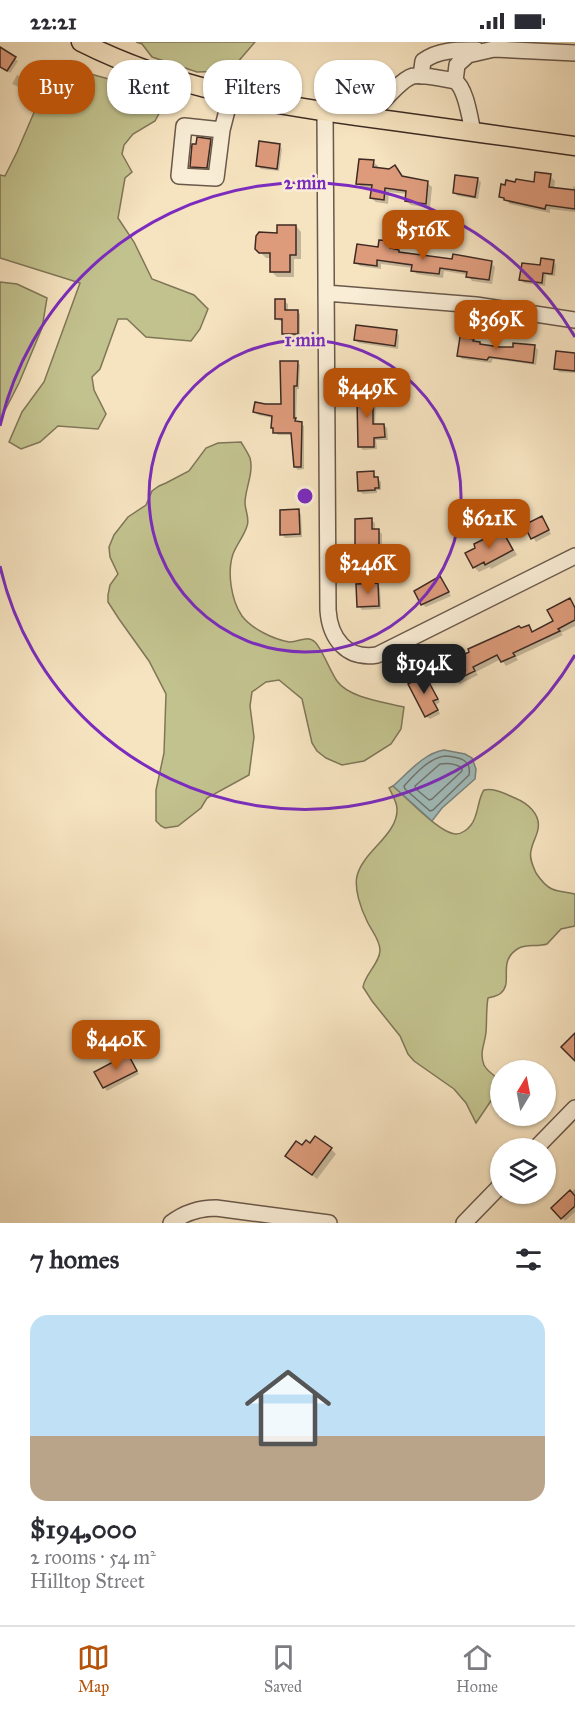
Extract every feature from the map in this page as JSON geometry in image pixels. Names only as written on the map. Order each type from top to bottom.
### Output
[{"type":"main road","points":[[81,42],[158,74],[203,87]]},
{"type":"main road","points":[[339,114],[575,146]]},
{"type":"street","points":[[455,81],[457,65],[468,55],[494,49]]},
{"type":"street","points":[[421,76],[423,60],[437,53],[456,50],[575,52]]},
{"type":"street","points":[[368,118],[404,80],[421,76],[459,83],[473,132]]},
{"type":"street","points":[[222,130],[226,114]]},
{"type":"street","points":[[325,114],[328,610],[331,627],[340,643],[347,650],[367,657],[388,651],[575,556]]},
{"type":"street","points":[[326,293],[476,305],[575,320]]},
{"type":"street","points":[[546,1138],[575,1108]]},
{"type":"street","points":[[464,1223],[490,1196]]},
{"type":"street","points":[[171,1223],[187,1214],[209,1208],[329,1223]]},
{"type":"green space","points":[[136,42],[255,42],[239,60],[203,60],[203,72],[197,72],[191,70],[191,60],[161,60],[152,57],[142,44]]},
{"type":"green space","points":[[95,75],[107,79],[107,114],[159,114],[155,121],[133,134],[124,145],[122,154],[132,172],[125,178],[118,218],[134,242],[152,279],[194,295],[208,309],[200,329],[191,341],[146,337],[127,319],[118,319],[100,369],[92,377],[94,390],[106,414],[98,429],[58,426],[40,442],[21,449],[9,442],[22,412],[44,382],[80,283],[0,258],[0,175],[5,176],[33,114],[95,114]]},
{"type":"green space","points":[[0,282],[17,284],[47,298],[42,328],[19,383],[0,420]]},
{"type":"green space","points":[[241,442],[250,458],[251,469],[245,498],[248,523],[233,554],[230,569],[233,594],[238,609],[251,625],[270,636],[289,642],[309,639],[315,642],[337,681],[350,692],[404,707],[401,729],[391,744],[364,761],[342,765],[326,758],[317,751],[312,743],[302,699],[279,680],[266,682],[252,692],[250,706],[254,737],[249,775],[207,798],[201,808],[178,826],[165,828],[156,821],[156,790],[164,753],[166,694],[149,661],[108,602],[110,585],[118,574],[110,557],[109,547],[114,535],[128,517],[146,505],[152,491],[189,471],[206,448],[218,443]]},
{"type":"green space","points":[[393,786],[432,822],[456,834],[467,830],[474,821],[484,790],[504,793],[520,800],[532,810],[537,819],[538,829],[531,854],[536,873],[549,888],[575,894],[575,926],[561,929],[547,944],[522,947],[512,953],[508,959],[505,988],[498,995],[488,998],[482,1052],[484,1065],[490,1072],[490,1102],[476,1123],[466,1103],[454,1089],[414,1061],[408,1054],[400,1036],[363,987],[378,959],[380,946],[360,905],[356,887],[357,876],[360,867],[392,827],[396,818],[396,804],[389,788]]},
{"type":"water","points":[[444,750],[465,754],[472,758],[476,769],[475,779],[442,808],[432,821],[393,786],[423,759]]},
{"type":"building","points":[[0,47],[16,57],[7,71],[0,67]]},
{"type":"building","points":[[197,137],[211,139],[207,168],[190,167],[192,144],[196,144]]},
{"type":"building","points":[[259,141],[280,144],[277,169],[256,166]]},
{"type":"building","points":[[359,159],[374,160],[373,167],[389,169],[395,165],[402,176],[428,181],[426,204],[405,201],[406,191],[385,188],[384,200],[370,198],[372,185],[356,184]]},
{"type":"building","points":[[535,172],[551,174],[549,187],[575,190],[575,209],[546,205],[545,209],[499,197],[501,184],[505,185],[506,180],[534,182]]},
{"type":"building","points":[[455,175],[478,178],[475,197],[453,193]]},
{"type":"building","points":[[277,225],[296,225],[296,255],[290,255],[290,272],[270,272],[270,253],[259,253],[255,249],[256,236],[259,232],[277,233]]},
{"type":"building","points":[[379,240],[391,241],[390,248],[399,250],[399,252],[452,259],[453,254],[492,261],[489,280],[466,277],[467,272],[440,268],[439,274],[411,271],[412,265],[377,260],[377,266],[354,263],[357,244],[378,247]]},
{"type":"building","points":[[541,258],[554,260],[552,274],[543,273],[542,283],[519,280],[522,263],[540,265]]},
{"type":"building","points":[[275,299],[285,299],[285,310],[298,310],[298,334],[282,334],[282,319],[275,319]]},
{"type":"building","points":[[356,325],[397,330],[395,346],[354,340]]},
{"type":"building","points":[[460,337],[474,339],[473,341],[480,342],[480,344],[500,347],[513,347],[513,343],[535,345],[533,363],[489,357],[487,360],[457,356]]},
{"type":"building","points":[[556,351],[575,353],[575,371],[554,369]]},
{"type":"building","points":[[280,361],[298,361],[297,386],[294,386],[294,418],[296,418],[295,421],[302,422],[301,467],[294,467],[291,433],[273,433],[272,416],[253,412],[255,402],[281,404]]},
{"type":"building","points":[[355,388],[373,388],[373,424],[384,424],[385,437],[374,438],[374,447],[358,447]]},
{"type":"building","points":[[374,471],[374,477],[378,477],[379,488],[358,491],[357,472]]},
{"type":"building","points":[[299,509],[300,534],[280,535],[280,510]]},
{"type":"building","points":[[542,516],[549,530],[531,539],[524,525]]},
{"type":"building","points":[[372,518],[372,529],[379,529],[379,551],[355,551],[355,519]]},
{"type":"building","points":[[502,530],[513,550],[485,565],[484,562],[473,568],[465,553],[475,548],[474,544]]},
{"type":"building","points":[[440,576],[449,592],[421,605],[414,591]]},
{"type":"building","points":[[378,583],[379,606],[357,607],[356,584]]},
{"type":"building","points":[[570,598],[575,608],[575,620],[558,629],[560,631],[513,653],[515,656],[501,662],[497,655],[473,667],[475,671],[454,681],[446,663],[469,652],[468,649],[519,626],[521,628],[529,625],[532,632],[553,621],[547,610]]},
{"type":"building","points":[[425,675],[438,699],[433,701],[438,710],[425,717],[408,684]]},
{"type":"building","points":[[575,1033],[575,1061],[561,1047]]},
{"type":"building","points":[[128,1054],[137,1071],[103,1088],[94,1072]]},
{"type":"building","points":[[315,1136],[332,1148],[312,1175],[285,1156],[296,1141],[302,1145],[306,1140],[310,1143]]},
{"type":"building","points":[[570,1190],[575,1196],[575,1206],[561,1219],[551,1208]]}]
